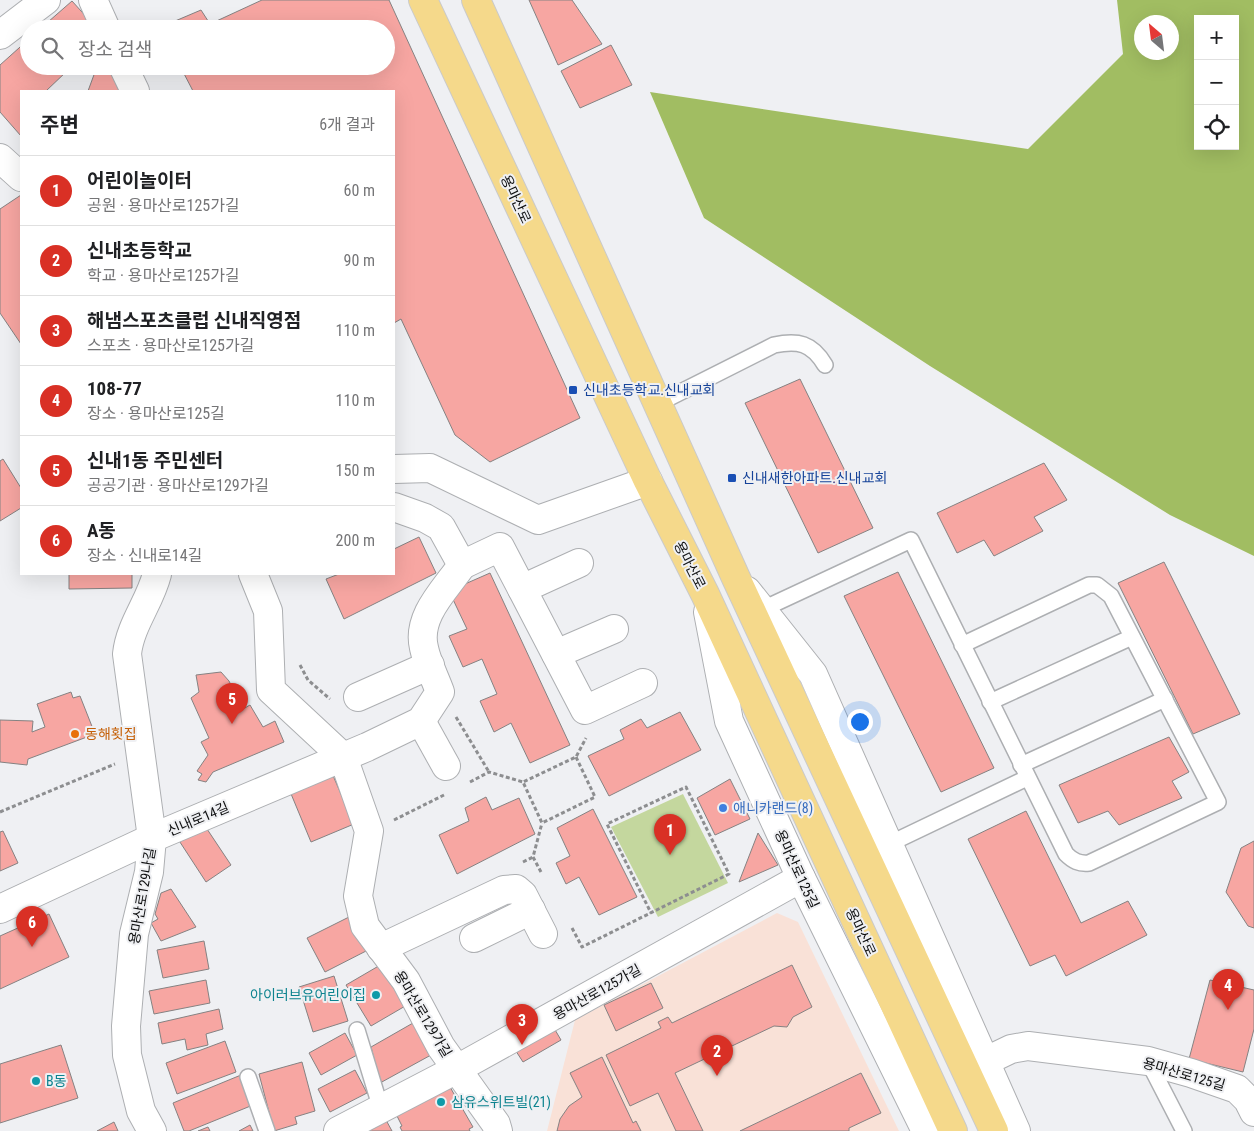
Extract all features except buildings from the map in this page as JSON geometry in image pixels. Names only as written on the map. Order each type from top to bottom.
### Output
[{"type":"main road","name":"용마산로","points":[[424,0],[648,481],[705,594],[954,1131]]},
{"type":"main road","points":[[476,0],[659,403],[736,578],[994,1131]]},
{"type":"street","points":[[0,34],[46,0]]},
{"type":"street","points":[[93,0],[102,20]]},
{"type":"street","points":[[127,75],[135,90]]},
{"type":"street","points":[[0,158],[20,176]]},
{"type":"street","points":[[395,469],[430,468],[538,520],[648,481]]},
{"type":"street","points":[[395,507],[425,518],[441,527],[462,564]]},
{"type":"street","points":[[446,766],[421,721],[440,692],[424,647],[425,621],[440,594],[462,564],[500,547],[586,710],[643,683]]},
{"type":"street","points":[[522,589],[579,563]]},
{"type":"street","name":"용마산로129나길","points":[[152,1131],[141,1111],[127,1055],[126,1026],[134,934],[149,872],[152,838],[127,654],[128,639],[147,601],[157,575]]},
{"type":"street","name":"용마산로129가길","points":[[253,575],[268,611],[270,690],[343,757],[369,831],[358,896],[365,926],[406,981],[442,1047],[496,1124],[498,1131]]},
{"type":"street","points":[[736,578],[812,674],[1016,1131]]},
{"type":"street","name":"용마산로125길","points":[[705,594],[729,721],[801,878],[926,1131]]},
{"type":"street","points":[[556,654],[614,628]]},
{"type":"street","points":[[347,701],[430,665]]},
{"type":"street","name":"신내로14길","points":[[0,909],[152,838],[343,757],[421,721]]},
{"type":"street","name":"용마산로125가길","points":[[338,1131],[457,1069],[801,878]]},
{"type":"street","points":[[381,948],[504,890],[516,888],[537,922],[474,938]]},
{"type":"street","name":"용마산로125길","points":[[986,1061],[1011,1049],[1028,1046],[1148,1061],[1237,1089],[1248,1100],[1254,1112]]},
{"type":"lane","points":[[659,403],[774,345],[793,341],[819,354],[825,365]]},
{"type":"lane","points":[[762,609],[911,540],[1024,772],[1066,854],[1080,864],[1089,863],[1218,802],[1111,596],[1097,585],[1089,585],[962,644]]},
{"type":"lane","points":[[990,702],[1132,637]]},
{"type":"lane","points":[[889,844],[1165,699]]},
{"type":"lane","points":[[357,1030],[381,1109]]},
{"type":"lane","points":[[1148,1061],[1184,1131]]},
{"type":"lane","points":[[248,1077],[267,1131]]},
{"type":"path","points":[[300,661],[301,669],[308,680],[347,701]]},
{"type":"path","points":[[440,692],[489,772]]},
{"type":"path","points":[[542,873],[533,857],[542,823],[523,782],[576,758],[586,739],[586,710]]},
{"type":"path","points":[[542,823],[595,798],[576,758]]},
{"type":"path","points":[[0,812],[120,762],[142,761]]},
{"type":"path","points":[[569,923],[582,947],[651,913],[729,874],[686,787],[607,824],[651,913]]},
{"type":"path","points":[[392,815],[396,828]]},
{"type":"path","points":[[516,866],[533,857]]},
{"type":"shaded area","points":[[777,913],[798,922],[899,1131],[547,1131],[575,1020]]},
{"type":"green space","points":[[1117,0],[1254,0],[1254,556],[1170,515],[930,366],[704,218],[650,92],[1028,149],[1123,54]]},
{"type":"green space","points":[[683,794],[728,883],[658,917],[611,827]]},
{"type":"place","name":"신내초등학교.신내교회","points":[[573,390]]},
{"type":"place","name":"신내새한아파트.신내교회","points":[[732,478]]},
{"type":"place","name":"신내1동 주민센터","points":[[232,724]]},
{"type":"place","name":"동해횟집","points":[[75,734]]},
{"type":"place","name":"애니카랜드(8)","points":[[723,808]]},
{"type":"place","name":"어린이놀이터","points":[[670,855]]},
{"type":"place","name":"A동","points":[[32,947]]},
{"type":"place","name":"아이러브유어린이집","points":[[376,995]]},
{"type":"place","name":"108-77","points":[[1228,1010]]},
{"type":"place","name":"해냄스포츠클럽 신내직영점","points":[[522,1045]]},
{"type":"place","name":"신내초등학교","points":[[717,1076]]},
{"type":"place","name":"B동","points":[[36,1081]]},
{"type":"place","name":"삼유스위트빌(21)","points":[[441,1102]]}]
